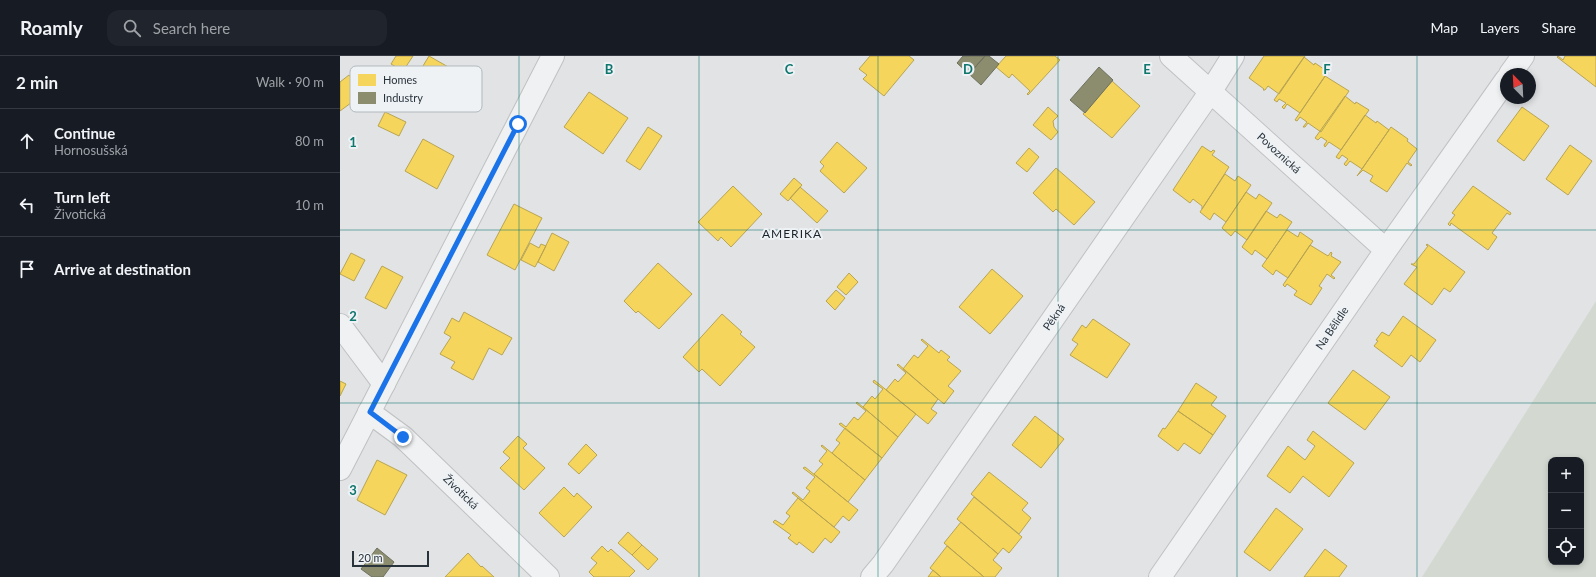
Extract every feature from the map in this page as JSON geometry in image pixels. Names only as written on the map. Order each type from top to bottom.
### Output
[{"type":"street","points":[[340,469],[554,56]]},
{"type":"street","name":"Povoznická","points":[[1171,56],[1386,250]]},
{"type":"street","name":"Pěkná","points":[[872,577],[883,564],[1211,91],[1233,56]]},
{"type":"street","points":[[1514,68],[1523,56]]},
{"type":"street","name":"Na Bělidle","points":[[1160,577],[1386,250],[1500,88]]},
{"type":"street","points":[[340,324],[384,384]]},
{"type":"street","name":"Životická","points":[[370,412],[403,437],[548,577]]},
{"type":"shaded area","points":[[1596,301],[1596,577],[1422,577]]},
{"type":"building: Homes","points":[[396,56],[413,56],[406,66],[394,66],[391,64]]},
{"type":"building: Homes","points":[[429,56],[446,66],[423,66]]},
{"type":"building: Homes","points":[[870,56],[909,56],[914,60],[884,96],[863,79],[867,75],[859,69]]},
{"type":"building: Homes","points":[[1006,56],[1055,56],[1060,60],[1028,95],[1027,94],[1030,91],[1012,74],[1009,78],[996,67]]},
{"type":"building: Homes","points":[[1264,56],[1305,56],[1279,94],[1268,86],[1265,90],[1263,90],[1264,89],[1249,78]]},
{"type":"building: Homes","points":[[1558,56],[1563,60],[1565,56],[1596,56],[1596,87],[1557,57]]},
{"type":"building: Homes","points":[[1304,57],[1314,65],[1315,63],[1328,72],[1300,113],[1287,104],[1284,109],[1282,107],[1286,103],[1279,99],[1277,102],[1274,100]]},
{"type":"building: Homes","points":[[349,75],[350,76],[350,104],[340,111],[340,82]]},
{"type":"building: Homes","points":[[1325,76],[1349,91],[1321,132],[1308,123],[1305,127],[1303,127],[1307,122],[1300,117],[1297,121],[1295,120]]},
{"type":"building: Homes","points":[[1112,81],[1140,106],[1112,138],[1083,114]]},
{"type":"building: Homes","points":[[589,92],[628,118],[603,154],[564,127]]},
{"type":"building: Homes","points":[[1345,96],[1355,104],[1356,102],[1369,110],[1341,150],[1329,142],[1325,147],[1324,145],[1327,141],[1321,137],[1318,140],[1315,138]]},
{"type":"building: Homes","points":[[1048,107],[1058,116],[1053,121],[1054,127],[1058,132],[1051,140],[1033,125]]},
{"type":"building: Homes","points":[[1522,107],[1549,126],[1524,161],[1497,141]]},
{"type":"building: Homes","points":[[385,112],[406,122],[399,136],[378,126]]},
{"type":"building: Homes","points":[[1365,115],[1376,123],[1377,121],[1389,130],[1362,169],[1350,161],[1346,166],[1344,164],[1348,159],[1342,155],[1339,159],[1336,157]]},
{"type":"building: Homes","points":[[648,127],[662,136],[640,170],[626,161]]},
{"type":"building: Homes","points":[[1391,127],[1408,139],[1407,141],[1417,149],[1408,162],[1412,165],[1411,166],[1407,163],[1387,192],[1370,181],[1373,176],[1363,170],[1357,176]]},
{"type":"building: Homes","points":[[423,139],[454,156],[437,189],[405,171]]},
{"type":"building: Homes","points":[[837,142],[867,168],[844,193],[820,171],[824,166],[820,162]]},
{"type":"building: Homes","points":[[1570,145],[1592,161],[1568,195],[1546,179]]},
{"type":"building: Homes","points":[[1202,146],[1211,152],[1213,150],[1215,151],[1212,155],[1229,167],[1202,209],[1202,206],[1193,199],[1190,203],[1173,190]]},
{"type":"building: Homes","points":[[1029,148],[1039,157],[1027,172],[1016,163]]},
{"type":"building: Homes","points":[[1056,168],[1095,202],[1074,225],[1056,209],[1053,212],[1033,193]]},
{"type":"building: Homes","points":[[1225,174],[1235,181],[1238,176],[1251,185],[1226,222],[1214,213],[1210,220],[1200,212]]},
{"type":"building: Homes","points":[[794,178],[802,185],[788,201],[780,194]]},
{"type":"building: Homes","points":[[733,186],[762,214],[731,247],[721,237],[718,241],[698,222]]},
{"type":"building: Homes","points":[[1473,186],[1511,213],[1510,215],[1507,213],[1492,233],[1497,237],[1488,250],[1451,223],[1450,226],[1448,224],[1455,215],[1452,213]]},
{"type":"building: Homes","points":[[800,187],[828,211],[817,223],[790,198]]},
{"type":"building: Homes","points":[[1246,192],[1256,199],[1259,194],[1272,203],[1247,240],[1235,231],[1231,236],[1222,228]]},
{"type":"building: Homes","points":[[514,204],[542,218],[515,270],[487,255]]},
{"type":"building: Homes","points":[[1266,211],[1277,218],[1280,214],[1292,222],[1267,259],[1255,250],[1252,255],[1242,247]]},
{"type":"building: Homes","points":[[1287,230],[1298,237],[1300,232],[1313,241],[1288,278],[1276,270],[1273,275],[1262,266]]},
{"type":"building: Homes","points":[[552,233],[569,242],[554,271],[538,262]]},
{"type":"building: Homes","points":[[530,243],[539,248],[541,244],[546,246],[535,267],[521,260]]},
{"type":"building: Homes","points":[[1427,244],[1465,272],[1450,292],[1444,288],[1432,305],[1404,284],[1417,267],[1411,264],[1414,264],[1428,246],[1426,245]]},
{"type":"building: Homes","points":[[1310,245],[1328,256],[1331,252],[1331,256],[1341,262],[1331,275],[1335,278],[1334,279],[1327,274],[1319,286],[1322,288],[1311,305],[1294,295],[1297,291],[1287,284],[1285,287],[1283,285]]},
{"type":"building: Homes","points":[[351,253],[365,260],[354,281],[340,274]]},
{"type":"building: Homes","points":[[658,263],[692,294],[659,329],[638,311],[636,313],[624,301]]},
{"type":"building: Homes","points":[[382,266],[403,277],[386,309],[365,298]]},
{"type":"building: Homes","points":[[992,269],[1023,296],[990,334],[959,307]]},
{"type":"building: Homes","points":[[849,273],[858,282],[846,295],[837,287]]},
{"type":"building: Homes","points":[[836,290],[845,298],[835,310],[826,301]]},
{"type":"building: Homes","points":[[464,312],[512,338],[502,355],[489,348],[473,380],[451,368],[455,362],[440,354],[451,337],[444,333],[452,318],[459,322]]},
{"type":"building: Homes","points":[[722,314],[742,332],[740,334],[755,347],[720,386],[702,369],[699,372],[683,357]]},
{"type":"building: Homes","points":[[1403,316],[1436,340],[1420,362],[1411,355],[1402,367],[1374,346],[1378,341],[1376,340],[1382,332],[1389,336]]},
{"type":"building: Homes","points":[[1093,319],[1130,344],[1107,378],[1070,355],[1078,344],[1072,340],[1082,325],[1086,328]]},
{"type":"building: Homes","points":[[922,339],[939,353],[941,350],[950,357],[947,360],[961,371],[948,386],[954,391],[944,404],[903,369],[914,355],[918,358],[928,346],[921,340]]},
{"type":"building: Homes","points":[[898,364],[938,399],[931,409],[937,413],[928,424],[886,390],[895,379],[898,382],[906,373],[897,365]]},
{"type":"building: Homes","points":[[1353,370],[1390,397],[1365,430],[1328,403]]},
{"type":"building: Homes","points":[[874,380],[916,414],[898,437],[863,407],[872,396],[875,399],[883,389],[873,382]]},
{"type":"building: Homes","points":[[340,381],[346,384],[340,396]]},
{"type":"building: Homes","points":[[1196,383],[1217,397],[1211,405],[1226,416],[1213,435],[1178,411]]},
{"type":"building: Homes","points":[[857,402],[898,437],[882,458],[839,424],[841,423],[846,427],[854,417],[858,420],[866,411],[856,403]]},
{"type":"building: Homes","points":[[1178,411],[1213,435],[1200,454],[1184,443],[1178,451],[1158,436]]},
{"type":"building: Homes","points":[[1035,416],[1064,439],[1041,468],[1012,445]]},
{"type":"building: Homes","points":[[845,428],[882,458],[865,480],[832,453],[840,443],[836,440]]},
{"type":"building: Homes","points":[[1313,431],[1354,463],[1329,497],[1303,476],[1290,493],[1267,476],[1288,446],[1305,460],[1315,446],[1307,440]]},
{"type":"building: Homes","points":[[518,436],[527,444],[523,448],[545,468],[524,490],[500,468],[510,458],[503,452]]},
{"type":"building: Homes","points":[[586,444],[597,455],[579,474],[568,464]]},
{"type":"building: Homes","points":[[822,445],[865,480],[848,502],[814,474],[823,464],[819,461],[827,451],[821,446]]},
{"type":"building: Homes","points":[[377,460],[407,475],[385,515],[357,500]]},
{"type":"building: Homes","points":[[805,467],[858,510],[849,521],[843,516],[834,527],[792,493],[793,492],[803,500],[810,491],[806,488],[815,477],[803,468]]},
{"type":"building: Homes","points":[[989,472],[1028,503],[1022,510],[1031,518],[1019,534],[971,494]]},
{"type":"building: Homes","points":[[564,487],[574,497],[577,493],[592,507],[564,537],[539,513]]},
{"type":"building: Homes","points":[[974,497],[1022,537],[1009,553],[1003,548],[998,554],[957,519]]},
{"type":"building: Homes","points":[[798,498],[840,532],[831,543],[825,538],[813,553],[799,542],[797,545],[788,538],[791,535],[773,522],[775,520],[783,525],[790,516],[786,513]]},
{"type":"building: Homes","points":[[1276,508],[1303,529],[1270,571],[1244,552]]},
{"type":"building: Homes","points":[[961,522],[998,554],[993,560],[1002,568],[995,577],[984,577],[944,543]]},
{"type":"building: Homes","points":[[628,532],[642,545],[632,555],[618,543]]},
{"type":"building: Homes","points":[[642,545],[658,559],[648,570],[632,555]]},
{"type":"building: Homes","points":[[602,546],[608,552],[611,549],[635,571],[629,577],[594,577],[589,572],[597,563],[591,558]]},
{"type":"building: Homes","points":[[947,546],[984,577],[941,577],[930,568]]},
{"type":"building: Homes","points":[[1325,549],[1347,566],[1339,577],[1304,577]]},
{"type":"building: Homes","points":[[468,553],[481,567],[482,566],[494,577],[445,577]]},
{"type":"building: Homes","points":[[933,570],[941,577],[928,577]]},
{"type":"building: Industry","points":[[963,56],[985,56],[969,74],[957,63]]},
{"type":"building: Industry","points":[[985,56],[989,56],[999,64],[981,85],[969,74]]},
{"type":"building: Industry","points":[[1099,67],[1113,80],[1085,113],[1070,100]]},
{"type":"building: Industry","points":[[377,548],[394,562],[383,577],[372,577],[361,569]]},
{"type":"district","name":"AMERIKA","points":[[792,234]]},
{"type":"route","points":[[403,437],[370,412],[518,124]]}]
